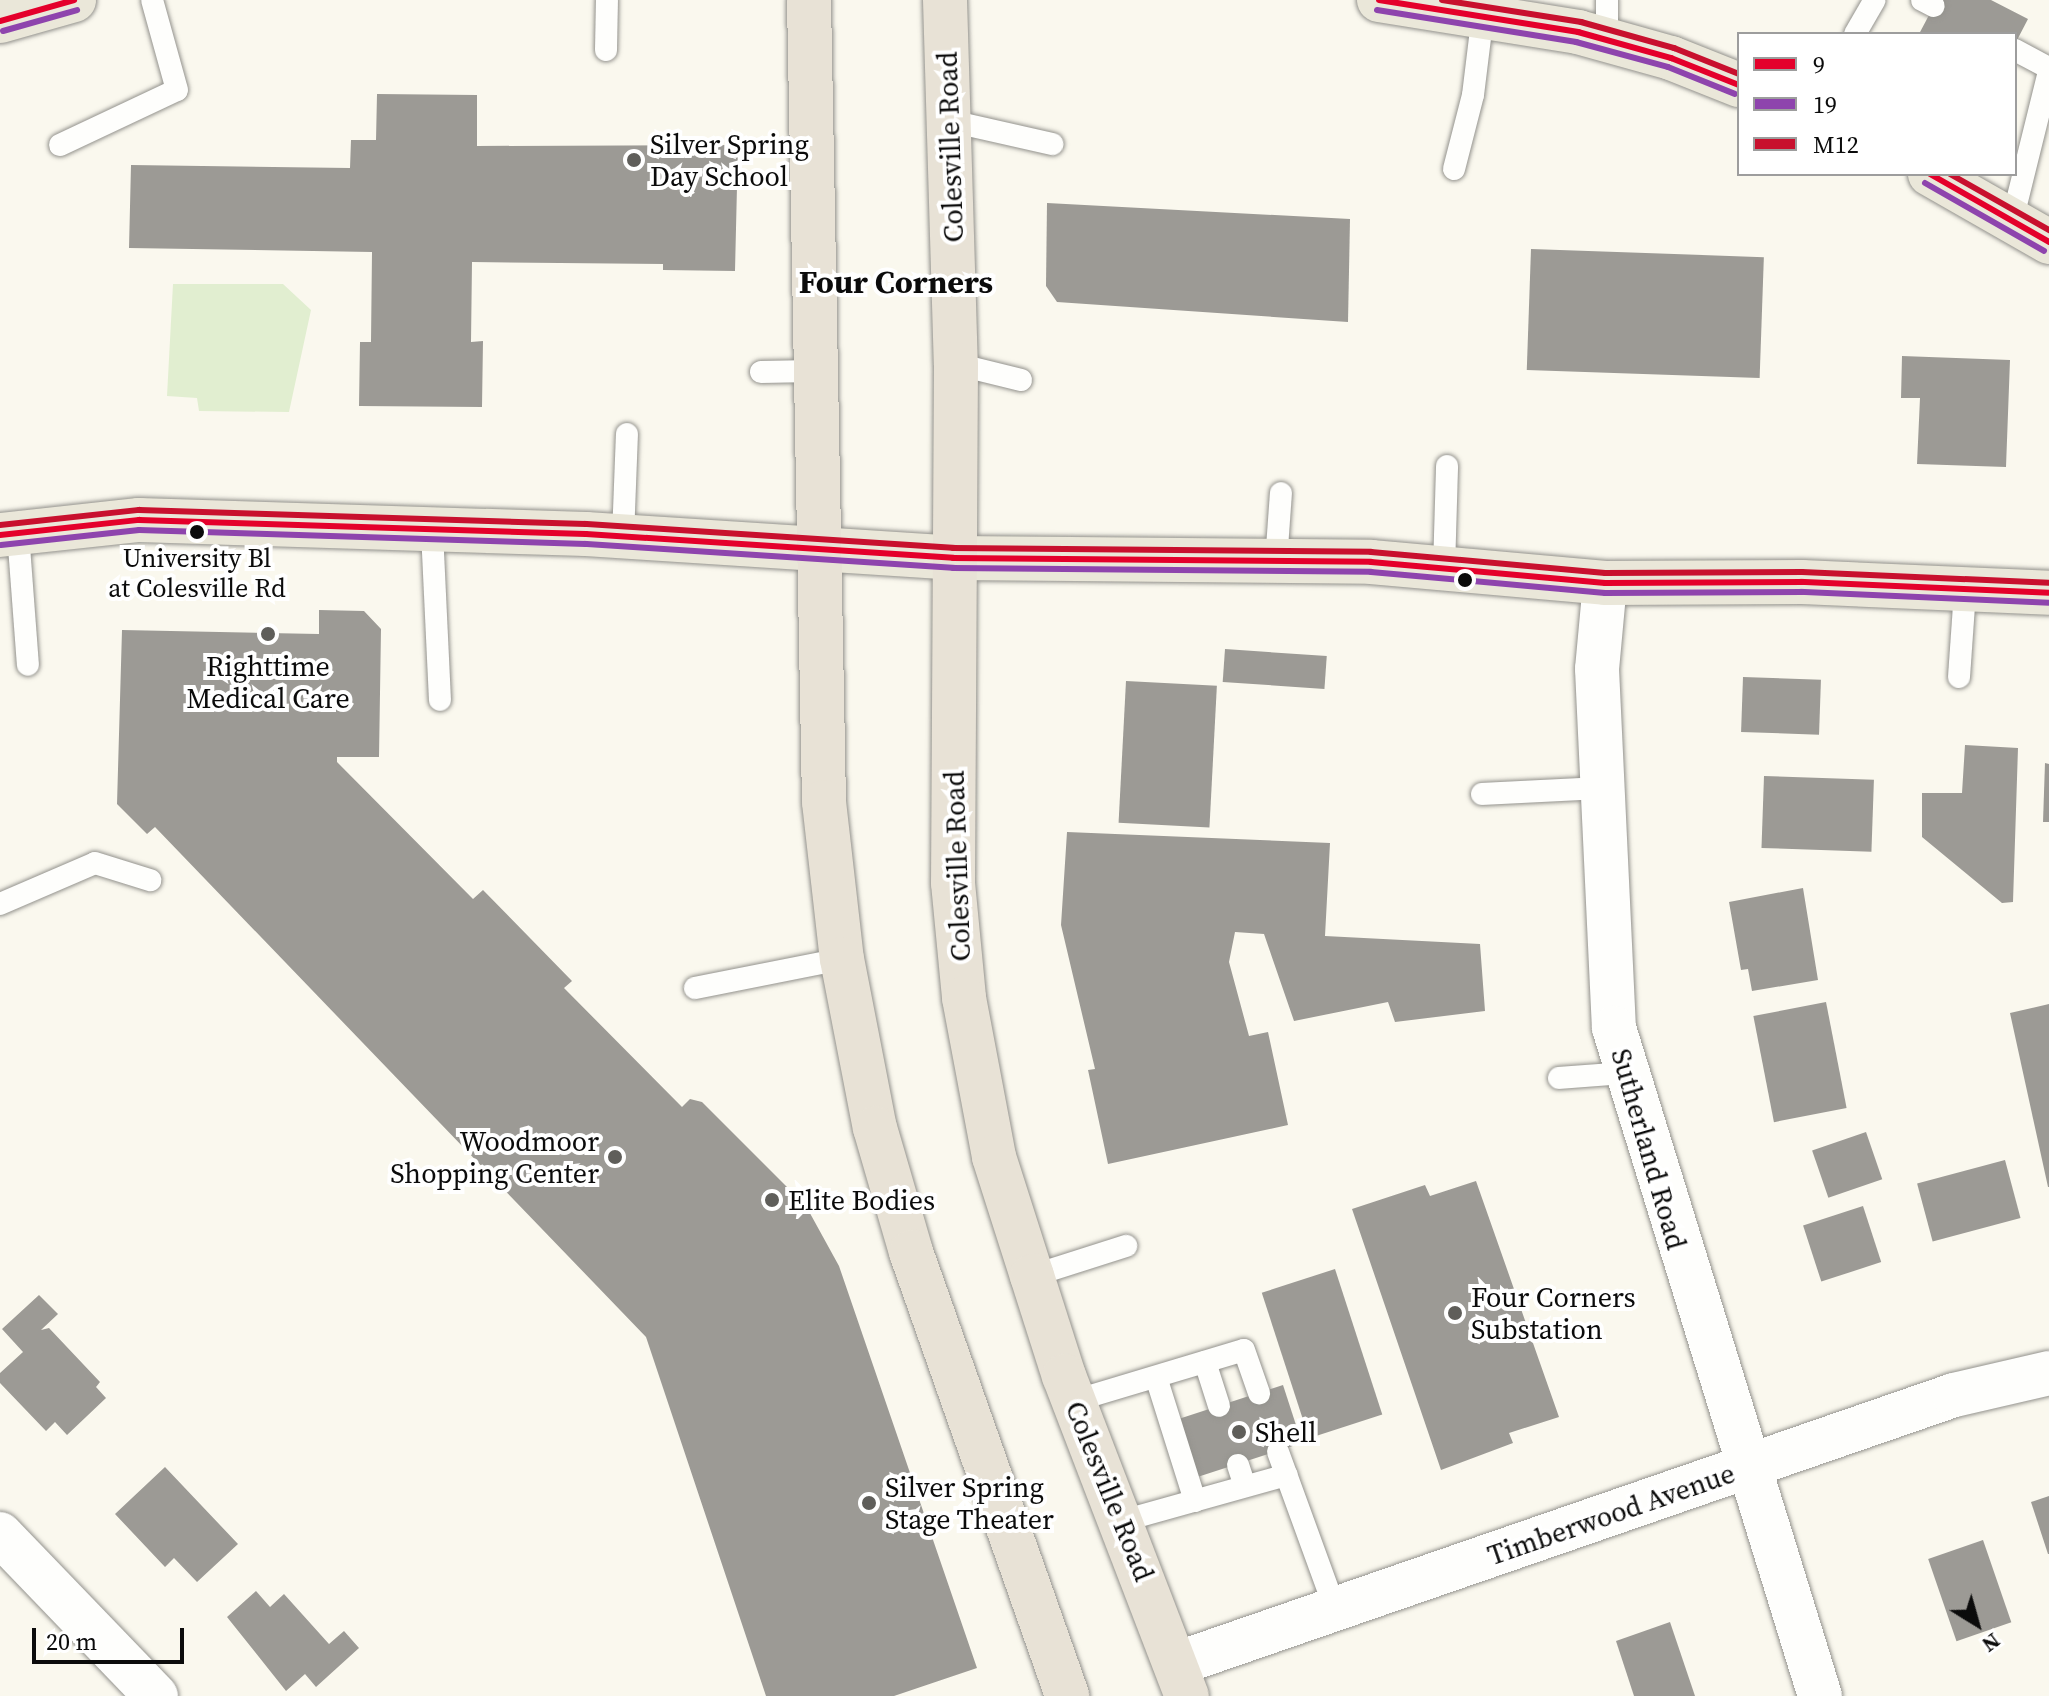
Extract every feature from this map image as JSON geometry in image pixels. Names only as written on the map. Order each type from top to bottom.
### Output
[{"type":"highway","points":[[809,0],[816,549],[824,802],[842,959],[875,1128],[911,1252],[1067,1696]]},
{"type":"highway","name":"Colesville Road","points":[[945,0],[956,364],[953,883],[964,998],[994,1157],[1074,1401],[1181,1680]]},
{"type":"main road","points":[[0,21],[74,0]]},
{"type":"main road","points":[[1379,0],[1607,20],[1737,84]]},
{"type":"main road","points":[[1934,176],[2030,231]]},
{"type":"main road","points":[[9,534],[139,520],[623,537],[953,558],[1276,562],[1444,569],[1605,583],[1802,582],[1965,591],[2037,585]]},
{"type":"street","name":"Sutherland Road","points":[[1605,583],[1597,669],[1600,788],[1614,1028],[1820,1696]]},
{"type":"street","name":"Timberwood Avenue","points":[[1181,1680],[1335,1609],[1954,1395],[2049,1373]]},
{"type":"street","points":[[0,1534],[156,1696]]},
{"type":"lane","points":[[60,145],[177,90],[152,0]]},
{"type":"lane","points":[[606,50],[607,0]]},
{"type":"lane","points":[[1856,32],[1875,0]]},
{"type":"lane","points":[[1454,169],[1473,95],[1510,11]]},
{"type":"lane","points":[[2017,51],[2049,69],[2030,231]]},
{"type":"lane","points":[[950,121],[1052,144]]},
{"type":"lane","points":[[956,364],[1021,380]]},
{"type":"lane","points":[[761,372],[813,371]]},
{"type":"lane","points":[[623,537],[627,434]]},
{"type":"lane","points":[[1444,569],[1447,466]]},
{"type":"lane","points":[[1276,562],[1281,493]]},
{"type":"lane","points":[[432,531],[440,700]]},
{"type":"lane","points":[[9,534],[28,665]]},
{"type":"lane","points":[[1959,677],[1965,591]]},
{"type":"lane","points":[[1482,794],[1600,788]]},
{"type":"lane","points":[[0,904],[95,863],[150,880]]},
{"type":"lane","points":[[695,988],[842,959]]},
{"type":"lane","points":[[1559,1078],[1626,1073]]},
{"type":"lane","points":[[1032,1276],[1126,1246]]},
{"type":"lane","points":[[1074,1401],[1244,1350],[1259,1393]]},
{"type":"lane","points":[[1205,1362],[1219,1406]]},
{"type":"lane","points":[[1156,1377],[1195,1501]]},
{"type":"lane","points":[[1278,1452],[1335,1609]]},
{"type":"lane","points":[[1122,1521],[1195,1501],[1242,1476],[1287,1475]]},
{"type":"green space","points":[[173,284],[283,284],[311,310],[289,412],[199,411],[197,398],[167,396]]},
{"type":"building","points":[[1937,0],[1991,0],[2028,19],[2017,40],[2017,32],[1920,32]]},
{"type":"building","name":"Silver Spring Day School","points":[[377,94],[477,95],[477,146],[738,145],[735,271],[663,270],[663,264],[472,262],[471,342],[483,341],[482,407],[359,406],[360,342],[371,342],[372,252],[129,248],[131,165],[350,168],[351,140],[376,140]]},
{"type":"building","points":[[1047,203],[1350,219],[1348,322],[1057,302],[1046,286]]},
{"type":"building","points":[[1531,249],[1764,257],[1760,378],[1527,370]]},
{"type":"building","points":[[1902,356],[2010,360],[2006,467],[1917,464],[1920,398],[1901,398]]},
{"type":"building","name":"Woodmoor Shopping Center","points":[[319,610],[364,611],[381,629],[379,757],[337,757],[337,762],[473,899],[483,890],[572,981],[564,988],[682,1107],[690,1099],[702,1102],[806,1206],[839,1266],[977,1668],[894,1696],[766,1696],[646,1337],[155,827],[147,834],[117,804],[122,630],[319,634]]},
{"type":"building","points":[[1225,649],[1327,656],[1324,689],[1223,682]]},
{"type":"building","points":[[1743,677],[1821,680],[1819,735],[1741,732]]},
{"type":"building","points":[[1126,681],[1217,686],[1209,828],[1119,823]]},
{"type":"building","points":[[1965,745],[2018,748],[2013,902],[2002,903],[1922,837],[1922,793],[1962,793]]},
{"type":"building","points":[[2045,763],[2049,764],[2049,822],[2043,822]]},
{"type":"building","points":[[1764,776],[1874,780],[1871,852],[1761,848]]},
{"type":"building","points":[[1067,832],[1330,843],[1325,936],[1480,944],[1485,1011],[1395,1022],[1388,1002],[1294,1021],[1264,934],[1235,932],[1229,962],[1249,1036],[1268,1032],[1288,1125],[1108,1164],[1088,1070],[1095,1069],[1061,925]]},
{"type":"building","points":[[1803,888],[1818,980],[1752,991],[1748,969],[1741,970],[1729,902]]},
{"type":"building","points":[[1826,1002],[1847,1108],[1774,1122],[1753,1016]]},
{"type":"building","points":[[2049,1004],[2049,1187],[2048,1187],[2010,1013]]},
{"type":"building","points":[[1866,1132],[1882,1179],[1828,1198],[1812,1151]]},
{"type":"building","points":[[2005,1160],[2021,1218],[1933,1242],[1917,1184]]},
{"type":"building","name":"Four Corners Substation","points":[[1476,1181],[1559,1417],[1509,1433],[1513,1443],[1441,1470],[1352,1209],[1425,1185],[1430,1196]]},
{"type":"building","points":[[1863,1206],[1881,1262],[1821,1282],[1803,1225]]},
{"type":"building","points":[[1335,1269],[1382,1415],[1309,1438],[1262,1293]]},
{"type":"building","points":[[39,1295],[58,1314],[41,1330],[49,1328],[100,1382],[96,1387],[106,1398],[67,1435],[55,1422],[46,1431],[0,1383],[0,1373],[23,1352],[2,1329]]},
{"type":"building","name":"Shell","points":[[1283,1385],[1302,1443],[1194,1478],[1176,1420]]},
{"type":"building","points":[[165,1467],[238,1544],[197,1582],[174,1558],[165,1567],[115,1514]]},
{"type":"building","points":[[2049,1496],[2049,1554],[2048,1554],[2031,1502]]},
{"type":"building","points":[[1983,1540],[2011,1622],[1956,1641],[1928,1559]]},
{"type":"building","points":[[256,1591],[270,1607],[284,1594],[329,1644],[344,1631],[359,1648],[316,1687],[305,1674],[286,1691],[227,1617]]},
{"type":"building","points":[[1670,1622],[1695,1696],[1634,1696],[1616,1641]]},
{"type":"transit line","name":"9","points":[[0,21],[74,0]]},
{"type":"transit line","name":"9","points":[[1379,0],[1578,32],[1671,58],[1737,84]]},
{"type":"transit line","name":"M12","points":[[1442,0],[1581,22],[1674,48],[1737,73]]},
{"type":"transit line","name":"19","points":[[3,31],[77,10]]},
{"type":"transit line","name":"19","points":[[1377,10],[1576,42],[1668,67],[1735,94]]},
{"type":"transit line","name":"9","points":[[1934,176],[2049,242]]},
{"type":"transit line","name":"M12","points":[[1954,176],[2049,230]]},
{"type":"transit line","name":"19","points":[[1925,183],[2044,251]]},
{"type":"transit line","name":"M12","points":[[0,525],[139,510],[586,524],[953,548],[1371,552],[1605,573],[1802,572],[2049,583]]},
{"type":"transit line","name":"9","points":[[0,535],[139,520],[586,534],[953,558],[1371,562],[1605,583],[1802,582],[2049,593]]},
{"type":"transit line","name":"19","points":[[1,545],[139,530],[586,544],[953,568],[1371,572],[1605,593],[1802,592],[2049,603]]},
{"type":"place","name":"Silver Spring Day School","points":[[634,160]]},
{"type":"place","name":"University Bl at Colesville Rd","points":[[197,532]]},
{"type":"place","name":"Righttime Medical Care","points":[[268,634]]},
{"type":"place","name":"Woodmoor Shopping Center","points":[[615,1157]]},
{"type":"place","name":"Elite Bodies","points":[[772,1200]]},
{"type":"place","name":"Four Corners Substation","points":[[1455,1313]]},
{"type":"place","name":"Shell","points":[[1239,1432]]},
{"type":"place","name":"Silver Spring Stage Theater","points":[[869,1503]]},
{"type":"district","name":"Four Corners","points":[[896,282]]}]
